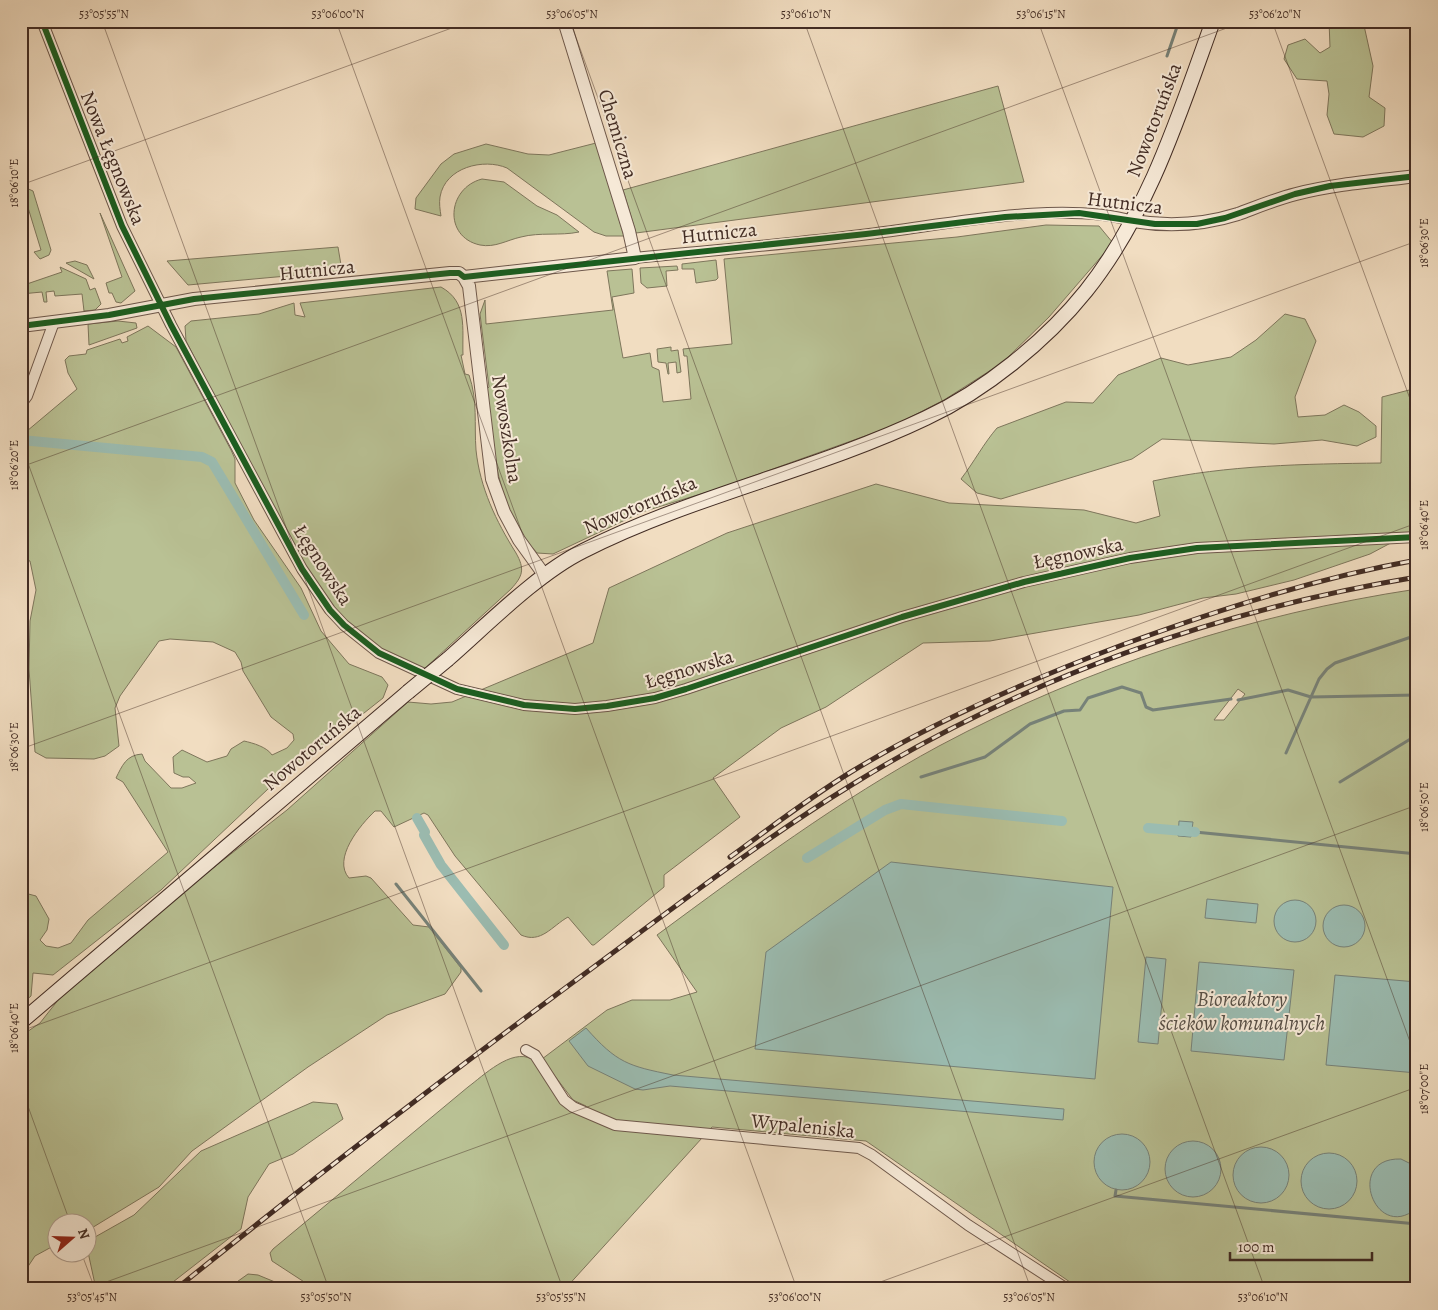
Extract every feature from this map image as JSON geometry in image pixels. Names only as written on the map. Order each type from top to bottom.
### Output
[{"type":"main road","name":"Nowotoruńska","points":[[21,1022],[544,576],[579,553],[639,524],[858,447],[929,417],[957,401],[1010,365],[1073,305],[1116,248],[1133,221],[1153,181],[1213,21]]},
{"type":"street","name":"Nowa Łęgnowska","points":[[42,21],[122,226],[162,304]]},
{"type":"street","name":"Chemiczna","points":[[564,21],[629,231],[635,258]]},
{"type":"street","name":"Hutnicza","points":[[21,326],[109,315],[194,299],[450,273],[459,273],[464,277],[866,234],[1005,217],[1079,213],[1156,224],[1197,224],[1225,218],[1295,194],[1321,188],[1417,176]]},
{"type":"street","name":"Nowoszkolna","points":[[464,277],[469,286],[492,479],[508,519],[544,576]]},
{"type":"street","name":"Łęgnowska","points":[[162,304],[302,569],[330,610],[344,625],[379,653],[457,689],[524,705],[574,709],[655,698],[902,616],[1024,582],[1130,558],[1197,548],[1417,537]]},
{"type":"street","points":[[21,404],[27,396],[54,322]]},
{"type":"street","name":"Wypaleniska","points":[[526,1050],[535,1055],[564,1100],[573,1107],[615,1125],[859,1148],[872,1155],[968,1225],[1067,1289]]},
{"type":"green space","points":[[1329,21],[1363,21],[1373,66],[1369,97],[1385,108],[1384,126],[1363,137],[1334,134],[1327,115],[1329,94],[1327,81],[1297,79],[1284,59],[1288,45],[1305,39],[1320,53],[1330,47]]},
{"type":"green space","points":[[998,86],[1024,182],[636,233],[623,190]]},
{"type":"green space","points":[[596,143],[624,236],[606,236],[594,232],[507,168],[498,165],[477,165],[457,172],[449,178],[443,187],[440,197],[441,216],[415,209],[416,198],[441,164],[454,154],[486,144],[528,154],[549,155]]},
{"type":"green space","points":[[482,179],[504,182],[537,206],[557,215],[579,232],[528,236],[496,245],[485,246],[468,240],[460,233],[455,223],[454,212],[456,202],[470,184]]},
{"type":"green space","points":[[22,188],[33,191],[51,250],[49,255],[40,259],[34,252],[41,250]]},
{"type":"green space","points":[[100,213],[135,291],[121,303],[116,302],[112,293],[109,293],[106,283],[122,277]]},
{"type":"green space","points":[[1046,225],[1099,226],[1113,243],[1049,317],[1002,363],[944,400],[893,426],[717,489],[642,512],[553,554],[537,553],[523,536],[505,497],[494,455],[486,390],[489,387],[480,314],[485,300],[486,324],[613,310],[607,271],[632,269],[634,293],[612,297],[623,358],[650,353],[652,367],[659,370],[663,402],[691,399],[687,356],[684,356],[683,349],[732,344],[724,259],[957,237]]},
{"type":"green space","points":[[338,247],[342,271],[188,285],[167,261]]},
{"type":"green space","points":[[716,260],[718,278],[716,280],[696,283],[694,269],[682,269],[682,264]]},
{"type":"green space","points":[[75,261],[87,265],[94,279],[66,263]]},
{"type":"green space","points":[[677,266],[678,270],[666,271],[667,286],[647,288],[641,283],[640,268]]},
{"type":"green space","points":[[60,267],[86,279],[90,290],[95,288],[101,304],[95,310],[84,311],[82,294],[55,296],[54,291],[46,292],[47,302],[44,302],[42,292],[21,294],[21,286],[62,272]]},
{"type":"green space","points":[[441,287],[456,300],[462,316],[463,355],[461,355],[465,374],[469,375],[474,394],[476,450],[481,478],[490,504],[522,568],[518,580],[511,589],[423,670],[368,640],[344,618],[315,582],[290,542],[186,341],[185,326],[191,321],[259,314],[294,303],[295,315],[305,317],[300,303]]},
{"type":"green space","points":[[1285,314],[1305,319],[1316,341],[1295,397],[1298,417],[1325,415],[1344,405],[1359,412],[1376,426],[1376,437],[1357,446],[1322,440],[1274,444],[1162,439],[1132,459],[1001,499],[977,493],[961,479],[997,428],[1066,402],[1093,403],[1118,375],[1161,358],[1188,365],[1231,357],[1256,340]]},
{"type":"green space","points":[[118,321],[136,323],[137,328],[89,345],[88,324]]},
{"type":"green space","points":[[148,326],[176,347],[235,459],[235,483],[254,520],[301,588],[321,631],[349,664],[382,677],[388,685],[383,698],[268,789],[161,890],[53,975],[33,973],[31,996],[21,1005],[21,892],[36,896],[49,919],[47,930],[40,940],[46,946],[58,948],[71,943],[88,920],[168,852],[123,782],[116,778],[128,759],[142,754],[145,761],[171,788],[182,788],[196,783],[189,777],[183,777],[174,773],[173,757],[182,750],[207,762],[227,756],[231,749],[244,741],[263,748],[272,755],[287,748],[294,740],[293,734],[271,717],[243,671],[241,662],[235,652],[213,642],[170,639],[159,641],[120,696],[115,708],[119,746],[105,756],[94,759],[46,758],[35,752],[29,669],[30,621],[36,590],[30,561],[21,558],[21,436],[77,389],[68,373],[65,360],[69,356],[86,354],[87,350],[120,339],[122,343],[128,341],[127,337]]},
{"type":"green space","points":[[671,347],[671,351],[678,350],[681,372],[677,373],[676,362],[668,363],[668,374],[666,363],[658,362],[657,349]]},
{"type":"green space","points":[[1417,388],[1417,529],[1370,554],[1294,580],[1236,594],[1203,598],[1139,615],[990,641],[923,643],[826,707],[781,728],[713,778],[740,817],[664,875],[664,887],[594,945],[568,917],[540,936],[528,937],[521,935],[455,856],[428,815],[424,813],[394,827],[381,811],[375,811],[362,825],[350,843],[344,861],[345,870],[349,878],[366,876],[371,878],[413,925],[429,927],[461,968],[461,972],[445,994],[387,1015],[308,1067],[192,1151],[159,1187],[98,1224],[98,1212],[48,1212],[48,1249],[35,1256],[21,1277],[21,1036],[40,1023],[66,990],[185,890],[287,810],[408,702],[431,704],[452,702],[593,643],[609,588],[727,533],[876,484],[949,503],[1084,510],[1136,523],[1160,516],[1153,481],[1238,469],[1295,465],[1381,463],[1382,397]]},
{"type":"green space","points":[[1417,589],[1417,1289],[1080,1289],[866,1141],[712,1127],[565,1289],[315,1289],[272,1261],[270,1253],[273,1249],[468,1087],[489,1070],[506,1060],[515,1057],[532,1059],[568,1110],[585,1117],[586,1106],[573,1100],[542,1059],[607,1010],[632,1000],[670,1000],[697,992],[657,935],[830,812],[902,767],[995,718],[1112,668],[1171,647],[1232,629],[1293,613]],"holes":[[[1238,689],[1245,694],[1224,720],[1214,720]]]},
{"type":"green space","points":[[313,1102],[337,1104],[343,1119],[293,1154],[269,1164],[248,1197],[241,1229],[164,1289],[96,1289],[90,1262],[98,1262],[98,1235],[134,1215],[201,1151]]},
{"type":"green space","points":[[248,1274],[258,1275],[275,1282],[269,1289],[227,1289]]},
{"type":"water","points":[[1179,821],[1193,822],[1191,837],[1178,836]]},
{"type":"water","points":[[891,862],[1113,887],[1095,1079],[755,1049],[766,952]]},
{"type":"water","points":[[1207,899],[1258,904],[1256,923],[1205,918]]},
{"type":"water","points":[[1295,900],[1310,906],[1316,921],[1310,936],[1295,942],[1280,936],[1274,921],[1280,906]]},
{"type":"water","points":[[1344,905],[1359,911],[1365,926],[1359,941],[1344,947],[1329,941],[1323,926],[1329,911]]},
{"type":"water","points":[[1146,957],[1166,959],[1158,1044],[1138,1042]]},
{"type":"water","name":"Bioreaktory ścieków komunalnych","points":[[1199,962],[1294,970],[1284,1060],[1191,1051]]},
{"type":"water","name":"Bioreaktory ścieków komunalnych","points":[[1335,975],[1417,982],[1417,1073],[1326,1065]]},
{"type":"water","points":[[586,1028],[606,1049],[624,1061],[645,1069],[673,1075],[1064,1109],[1063,1120],[670,1086],[643,1090],[635,1089],[588,1066],[569,1041]]},
{"type":"water","points":[[1116,1134],[1128,1134],[1142,1142],[1150,1156],[1148,1173],[1142,1182],[1128,1190],[1116,1190],[1106,1185],[1099,1178],[1094,1168],[1094,1156],[1099,1146],[1106,1139]]},
{"type":"water","points":[[1187,1141],[1199,1141],[1213,1149],[1221,1163],[1219,1180],[1213,1189],[1199,1197],[1187,1197],[1177,1192],[1170,1185],[1165,1175],[1165,1163],[1170,1153],[1177,1146]]},
{"type":"water","points":[[1255,1147],[1267,1147],[1281,1155],[1289,1169],[1287,1186],[1281,1195],[1267,1203],[1255,1203],[1245,1198],[1238,1191],[1233,1181],[1233,1169],[1238,1159],[1245,1152]]},
{"type":"water","points":[[1323,1153],[1335,1153],[1349,1161],[1357,1175],[1355,1192],[1349,1201],[1335,1209],[1323,1209],[1313,1204],[1306,1197],[1301,1187],[1301,1175],[1306,1165],[1313,1158]]},
{"type":"water","points":[[1401,1159],[1417,1167],[1417,1208],[1402,1216],[1389,1215],[1378,1208],[1372,1196],[1370,1183],[1374,1171],[1384,1162]]},
{"type":"waterway","points":[[1167,56],[1179,21]]},
{"type":"waterway","points":[[21,440],[202,457],[212,462],[304,615]]},
{"type":"waterway","points":[[1286,753],[1319,679],[1327,669],[1335,663],[1417,635]]},
{"type":"waterway","points":[[921,777],[985,757],[1030,724],[1064,711],[1080,710],[1088,698],[1122,687],[1141,693],[1146,707],[1153,710],[1231,699]]},
{"type":"waterway","points":[[1238,700],[1288,690],[1311,697],[1417,695]]},
{"type":"waterway","points":[[1340,782],[1417,735]]},
{"type":"waterway","points":[[807,858],[885,810],[901,804],[1062,821]]},
{"type":"waterway","points":[[417,818],[441,865],[504,945]]},
{"type":"waterway","points":[[1148,828],[1195,832]]},
{"type":"waterway","points":[[1195,832],[1417,854]]},
{"type":"waterway","points":[[396,884],[481,991]]},
{"type":"waterway","points":[[1116,1190],[1115,1196],[1417,1224]]},
{"type":"railway","points":[[730,857],[805,803],[883,753],[950,718],[1052,672],[1231,607],[1342,576],[1417,560]]},
{"type":"railway","points":[[176,1289],[278,1207],[434,1087],[688,897],[819,805],[918,746],[986,712],[1055,681],[1125,653],[1196,629],[1269,608],[1417,577]]},
{"type":"cycle path","points":[[42,21],[122,226],[171,325],[302,569],[330,610],[344,625],[379,653],[457,689],[524,705],[575,709],[607,706],[655,698],[686,689],[902,617],[1024,582],[1130,558],[1197,548],[1417,537]]},
{"type":"cycle path","points":[[21,326],[109,315],[194,299],[450,273],[459,273],[464,277],[866,234],[1005,217],[1079,213],[1155,224],[1197,224],[1225,218],[1295,194],[1330,186],[1417,176]]}]
